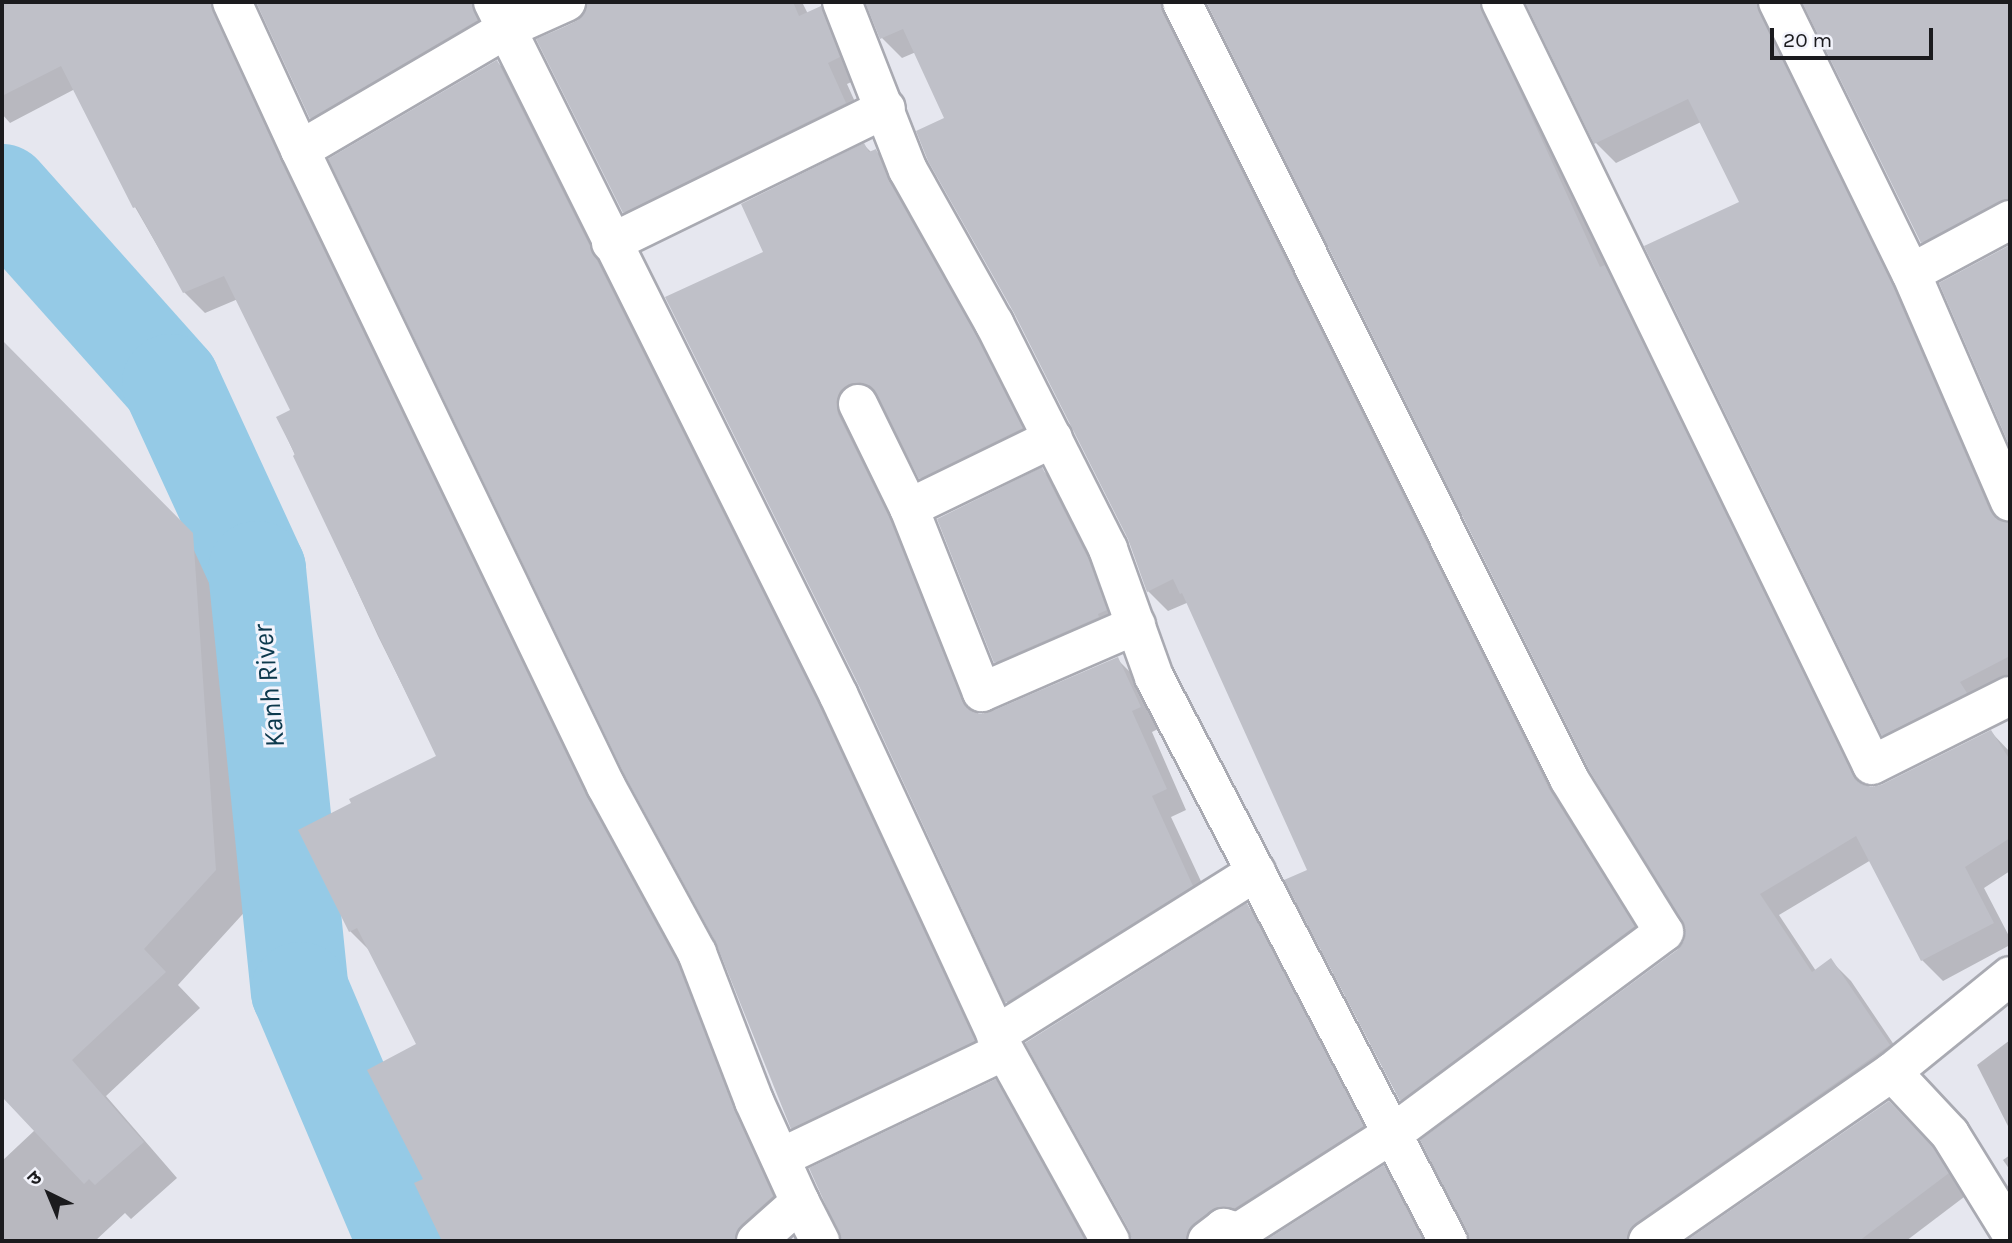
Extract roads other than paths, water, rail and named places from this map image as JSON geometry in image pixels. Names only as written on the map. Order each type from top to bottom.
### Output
[{"type":"street","points":[[232,2],[300,150],[606,786],[697,953],[754,1101],[820,1241]]},
{"type":"street","points":[[300,150],[500,15],[566,2]]},
{"type":"street","points":[[842,2],[886,108],[908,170],[994,323],[1108,549],[1154,677],[1256,872],[1319,1000],[1448,1241]]},
{"type":"street","points":[[1182,2],[1569,779],[1664,932],[1392,1134],[1239,1232],[1224,1228],[1207,1241]]},
{"type":"street","points":[[1501,2],[1872,765],[2010,696]]},
{"type":"street","points":[[1778,2],[1911,273],[2010,502]]},
{"type":"street","points":[[500,15],[611,243],[839,696],[1000,1043],[1110,1241]]},
{"type":"street","points":[[611,243],[886,108]]},
{"type":"street","points":[[1911,273],[2010,220]]},
{"type":"street","points":[[858,404],[909,508],[982,692],[1136,625]]},
{"type":"street","points":[[909,508],[1053,438]]},
{"type":"street","points":[[782,1157],[1000,1043],[1256,872]]},
{"type":"street","points":[[1648,1241],[1892,1072],[2010,976]]},
{"type":"street","points":[[1892,1072],[1950,1134],[2010,1231]]},
{"type":"street","points":[[756,1241],[800,1202]]},
{"type":"waterway","name":"Kanh River","points":[[2,193],[171,383],[257,570],[300,991],[406,1241]]}]
